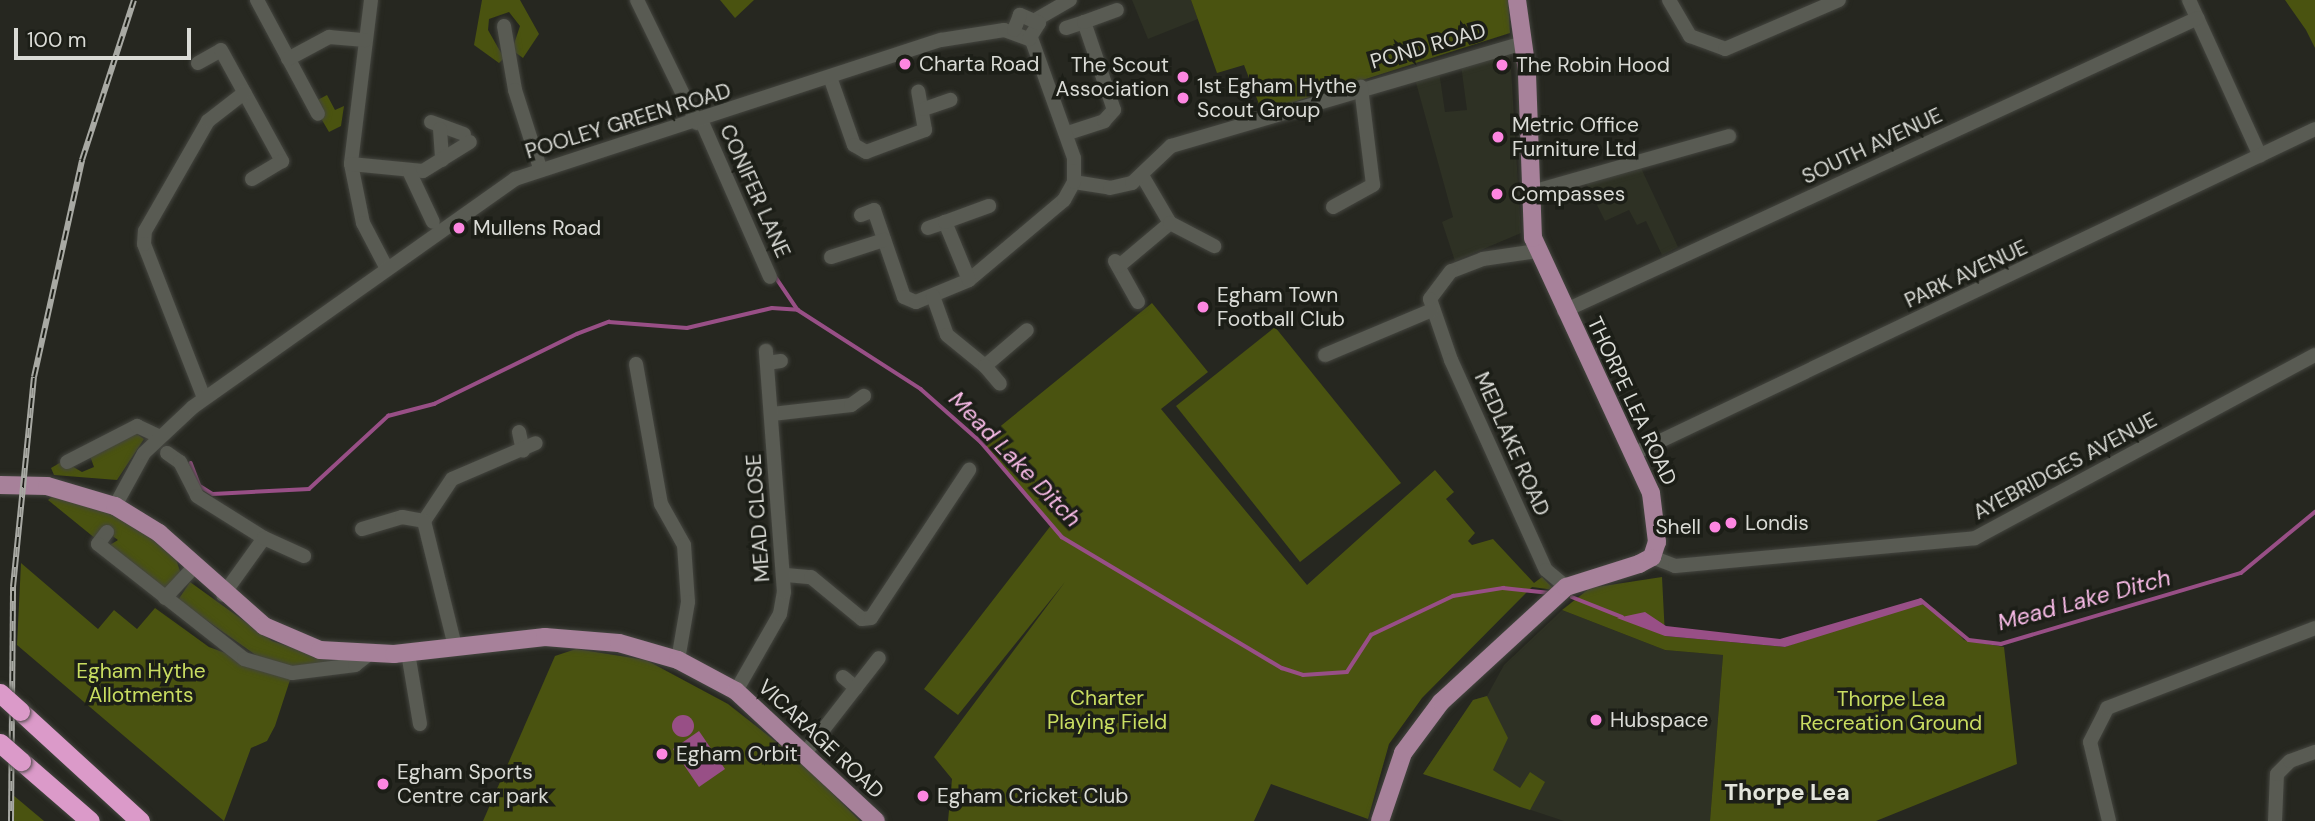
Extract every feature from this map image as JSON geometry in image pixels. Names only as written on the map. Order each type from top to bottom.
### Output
[{"type":"highway","points":[[0,693],[140,821]]},
{"type":"highway","points":[[0,743],[90,821]]},
{"type":"main road","name":"THORPE LEA ROAD","points":[[1517,0],[1524,43],[1528,194],[1537,251],[1633,453],[1657,510],[1652,556]]},
{"type":"main road","name":"VICARAGE ROAD","points":[[0,485],[47,486],[115,506],[159,533],[223,595],[292,641],[368,655],[577,638],[678,660],[736,691],[805,752],[876,821]]},
{"type":"main road","points":[[1380,821],[1385,790],[1426,719],[1566,587],[1652,556]]},
{"type":"street","points":[[257,0],[318,114]]},
{"type":"street","points":[[371,0],[351,164],[363,223],[386,267]]},
{"type":"street","name":"CONIFER LANE","points":[[637,0],[699,122],[770,277]]},
{"type":"street","name":"POOLEY GREEN ROAD","points":[[115,506],[158,436],[204,398],[491,192],[540,168],[699,122],[941,40],[1014,30],[1020,15],[1037,19],[1070,0]]},
{"type":"street","points":[[1669,0],[1690,36],[1725,48],[1839,0]]},
{"type":"street","points":[[2189,0],[2260,156]]},
{"type":"street","points":[[1066,28],[1117,10]]},
{"type":"street","name":"SOUTH AVENUE","points":[[1564,311],[2198,18]]},
{"type":"street","points":[[861,215],[874,210],[904,297],[916,302],[969,280],[1064,200],[1074,182],[1068,133],[1031,38],[1037,19]]},
{"type":"street","points":[[1068,133],[1104,121],[1114,110],[1084,22]]},
{"type":"street","points":[[504,26],[515,90],[540,168]]},
{"type":"street","points":[[1014,30],[1031,38]]},
{"type":"street","points":[[288,59],[329,37],[365,40]]},
{"type":"street","name":"POND ROAD","points":[[1074,182],[1110,188],[1143,177],[1171,146],[1361,87],[1524,43]]},
{"type":"street","points":[[198,63],[221,50],[282,161],[252,179]]},
{"type":"street","points":[[830,77],[858,150],[919,134],[927,123],[918,92]]},
{"type":"street","points":[[1334,207],[1373,185],[1361,87]]},
{"type":"street","points":[[204,398],[144,244],[145,231],[208,121],[244,93]]},
{"type":"street","points":[[924,109],[950,100]]},
{"type":"street","points":[[351,164],[409,171],[442,160],[467,138],[436,126],[442,160]]},
{"type":"street","name":"PARK AVENUE","points":[[1633,453],[2315,129]]},
{"type":"street","points":[[1528,194],[1729,136]]},
{"type":"street","points":[[409,171],[433,222]]},
{"type":"street","points":[[1143,177],[1170,223],[1214,246]]},
{"type":"street","points":[[928,228],[989,206]]},
{"type":"street","points":[[945,222],[969,280]]},
{"type":"street","points":[[1138,302],[1116,263],[1170,223]]},
{"type":"street","points":[[831,257],[884,240]]},
{"type":"street","points":[[1325,355],[1432,310],[1436,285],[1451,271],[1483,258],[1537,251]]},
{"type":"street","points":[[933,296],[947,335],[985,366],[1000,384]]},
{"type":"street","name":"MEDLAKE ROAD","points":[[1432,310],[1546,569],[1566,587]]},
{"type":"street","points":[[985,366],[1027,330]]},
{"type":"street","name":"AYEBRIDGES AVENUE","points":[[1652,556],[1675,566],[1975,538],[2315,355]]},
{"type":"street","name":"MEAD CLOSE","points":[[736,691],[780,614],[786,575],[772,414],[771,358]]},
{"type":"street","points":[[636,364],[661,504],[684,545],[688,602],[678,660]]},
{"type":"street","points":[[772,414],[851,405],[864,396]]},
{"type":"street","points":[[76,461],[137,426],[158,436]]},
{"type":"street","points":[[519,432],[523,451]]},
{"type":"street","points":[[455,646],[424,521],[452,479],[523,451],[536,443]]},
{"type":"street","points":[[167,453],[180,462],[197,496],[264,538],[304,556]]},
{"type":"street","points":[[786,575],[811,577],[862,619],[871,618],[969,470]]},
{"type":"street","points":[[362,528],[402,517],[424,521]]},
{"type":"street","name":"VICARAGE ROAD","points":[[107,532],[98,544],[244,659],[292,673],[355,665],[368,655]]},
{"type":"street","points":[[223,595],[264,538]]},
{"type":"street","points":[[165,598],[194,567]]},
{"type":"street","points":[[2109,821],[2090,742],[2107,708],[2315,628]]},
{"type":"street","points":[[408,653],[414,716]]},
{"type":"street","points":[[805,752],[879,658]]},
{"type":"street","points":[[843,677],[856,688]]},
{"type":"street","points":[[2276,821],[2277,774],[2290,761],[2315,752]]},
{"type":"shaded area","points":[[1132,0],[1191,0],[1198,19],[1148,39]]},
{"type":"shaded area","points":[[1510,52],[1521,233],[1455,261],[1442,222],[1453,217],[1415,79],[1439,71],[1445,112],[1467,110],[1461,65]]},
{"type":"shaded area","points":[[1641,168],[1678,247],[1662,255],[1646,221],[1637,225],[1629,210],[1605,221],[1586,183]]},
{"type":"shaded area","points":[[1921,598],[1924,604],[1785,647],[1665,636],[1617,618],[1645,612],[1666,626],[1780,639]]},
{"type":"shaded area","points":[[1562,610],[1665,650],[1723,655],[1710,821],[1564,821],[1423,774],[1473,700],[1487,696],[1504,665]]},
{"type":"shaded area","points":[[683,715],[691,718],[694,726],[691,734],[683,737],[675,734],[672,726],[675,718]]},
{"type":"shaded area","points":[[699,731],[725,769],[699,787],[673,749]]},
{"type":"green space","points":[[482,0],[520,0],[539,34],[523,58],[512,50],[520,26],[509,12],[489,19],[488,30],[504,58],[499,63],[474,45]]},
{"type":"green space","points":[[720,0],[754,0],[735,18]]},
{"type":"green space","points":[[1191,0],[1508,0],[1510,33],[1262,112],[1244,65],[1217,73]]},
{"type":"green space","points":[[2285,0],[2315,0],[2315,48],[2306,30]]},
{"type":"green space","points":[[327,95],[335,110],[344,106],[341,126],[329,132],[312,103]]},
{"type":"green space","name":"Charter Playing Field","points":[[1152,303],[1208,372],[1161,409],[1307,585],[1435,470],[1454,492],[1446,499],[1475,533],[1468,541],[1472,545],[1493,539],[1534,583],[1542,577],[1555,590],[1532,587],[1422,698],[1389,744],[1368,819],[1271,784],[1254,821],[948,821],[952,779],[934,757],[1065,582],[958,715],[924,689],[1052,524],[981,442]]},
{"type":"green space","points":[[1275,327],[1401,483],[1300,562],[1176,406]]},
{"type":"green space","points":[[137,434],[144,439],[117,480],[54,475],[51,468],[63,461],[82,472],[94,467],[90,456]]},
{"type":"green space","points":[[53,496],[103,509],[150,535],[176,559],[181,574],[164,589],[110,545],[118,540],[103,529],[96,539],[48,500]]},
{"type":"green space","name":"Egham Hythe Allotments","points":[[21,563],[98,629],[114,610],[137,629],[155,608],[209,647],[291,677],[275,726],[267,741],[251,748],[224,821],[17,645]]},
{"type":"green space","name":"Thorpe Lea Recreation Ground","points":[[1662,577],[1665,636],[1785,647],[1892,609],[1919,603],[1935,609],[1964,640],[2004,647],[2017,764],[1876,821],[1710,821],[1723,655],[1665,650],[1562,610],[1590,588]]},
{"type":"green space","points":[[190,582],[272,641],[333,661],[297,669],[257,656],[178,600]]},
{"type":"green space","points":[[576,649],[646,660],[728,704],[798,759],[860,821],[483,821],[555,656]]},
{"type":"green space","points":[[1487,696],[1508,738],[1493,770],[1520,788],[1530,772],[1545,782],[1530,810],[1423,774],[1473,700]]},
{"type":"green space","points":[[13,795],[44,821],[14,821]]},
{"type":"waterway","points":[[775,276],[797,309]]},
{"type":"waterway","name":"Mead Lake Ditch","points":[[191,463],[200,486],[213,494],[309,489],[388,416],[434,404],[577,334],[609,322],[687,328],[772,308],[798,310],[921,389],[981,442],[1062,537],[1282,668],[1303,675],[1347,672],[1371,635],[1453,596],[1503,588],[1550,593]]},
{"type":"waterway","name":"Mead Lake Ditch","points":[[1921,600],[1969,640],[2001,644],[2241,573],[2315,512]]},
{"type":"waterway","name":"Mead Lake Ditch","points":[[1572,597],[1622,617]]},
{"type":"railway","points":[[11,821],[13,587],[34,377],[82,160],[134,0]]},
{"type":"place","name":"Charta Road","points":[[905,64]]},
{"type":"place","name":"The Robin Hood","points":[[1502,65]]},
{"type":"place","name":"The Scout Association","points":[[1183,77]]},
{"type":"place","name":"1st Egham Hythe Scout Group","points":[[1183,98]]},
{"type":"place","name":"Metric Office Furniture Ltd","points":[[1498,137]]},
{"type":"place","name":"Compasses","points":[[1497,194]]},
{"type":"place","name":"Mullens Road","points":[[459,228]]},
{"type":"place","name":"Egham Town Football Club","points":[[1203,307]]},
{"type":"place","name":"Londis","points":[[1731,523]]},
{"type":"place","name":"Shell","points":[[1715,527]]},
{"type":"place","name":"Hubspace","points":[[1596,720]]},
{"type":"place","name":"Egham Orbit","points":[[662,754]]},
{"type":"place","name":"Egham Sports Centre car park","points":[[383,784]]},
{"type":"place","name":"Egham Cricket Club","points":[[923,796]]},
{"type":"district","name":"Thorpe Lea","points":[[1787,792]]}]
